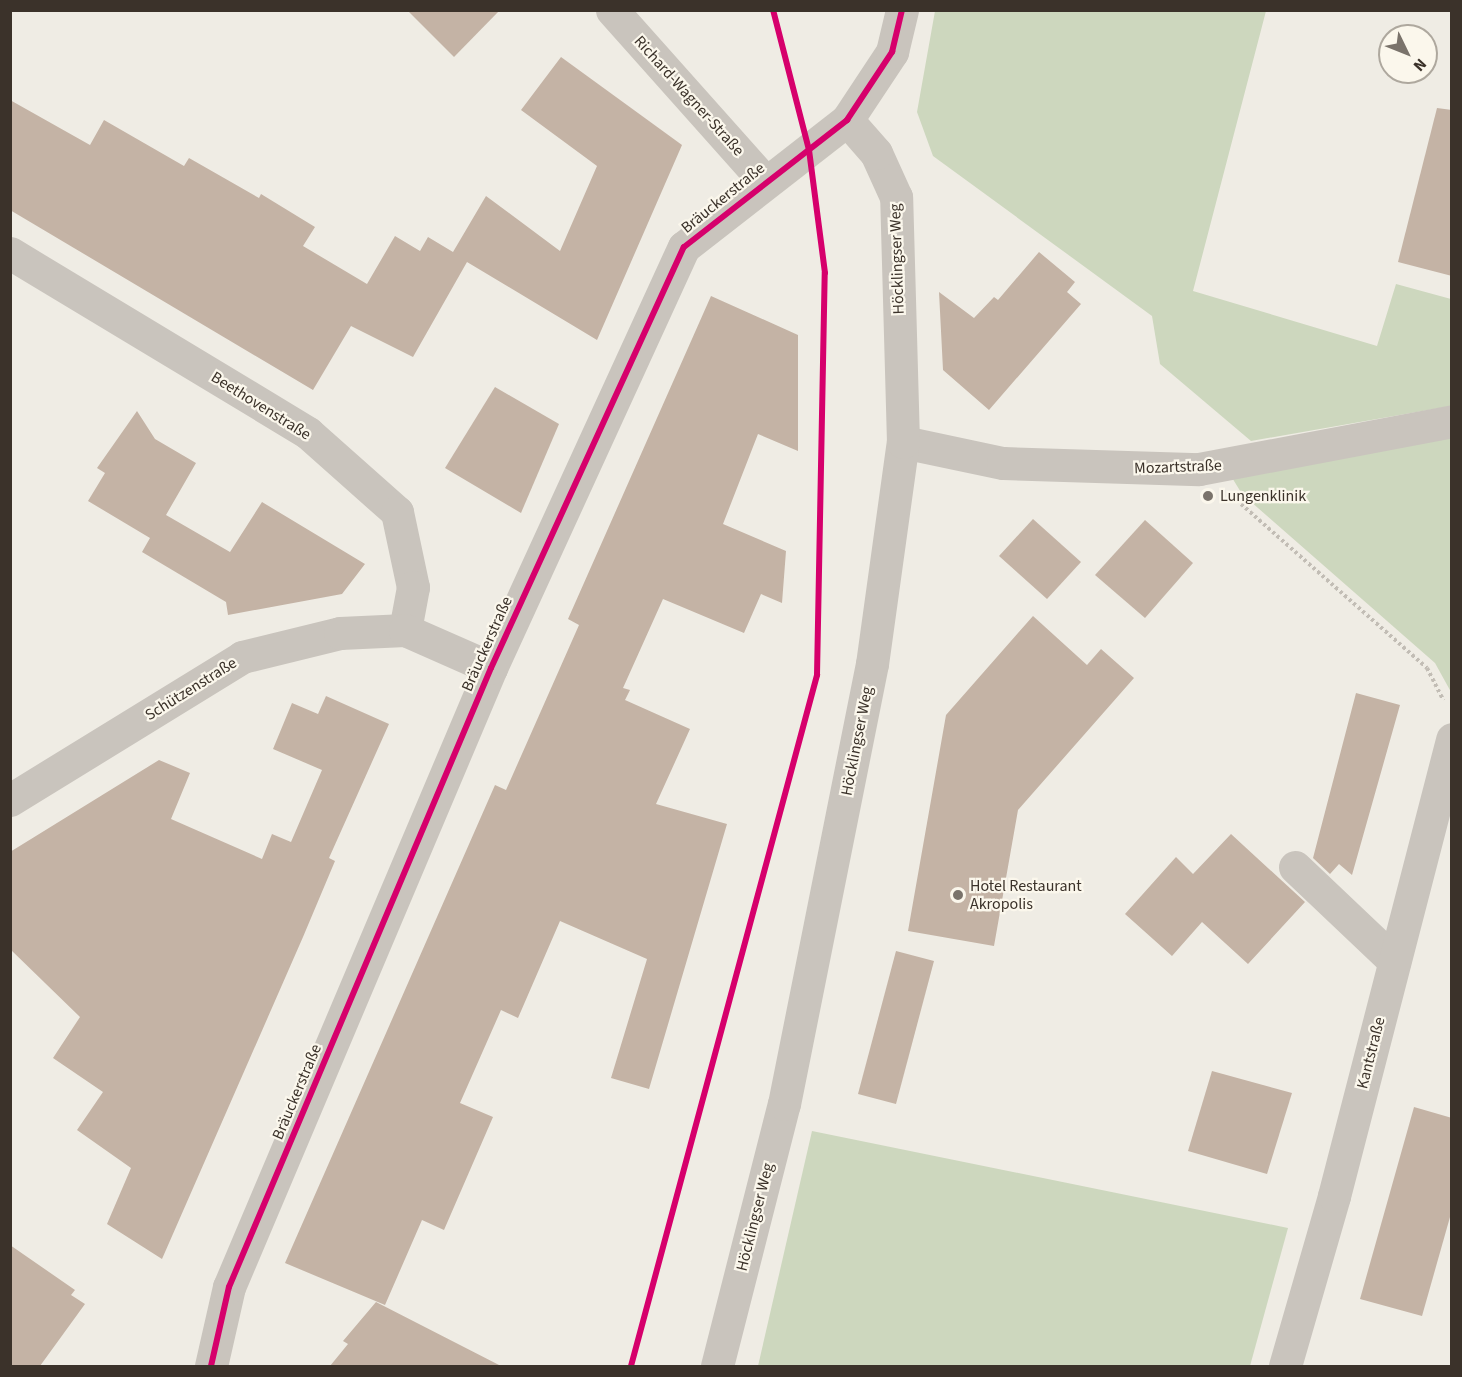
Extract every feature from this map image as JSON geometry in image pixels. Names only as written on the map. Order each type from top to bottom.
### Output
[{"type":"street","name":"Richard-Wagner-Straße","points":[[612,10],[765,182]]},
{"type":"street","name":"Bräuckerstraße","points":[[212,1366],[229,1287],[491,668],[684,247],[847,120],[892,52],[902,10]]},
{"type":"street","name":"Höcklingser Weg","points":[[717,1366],[784,1104],[872,664],[903,442],[896,197],[876,153],[847,120]]},
{"type":"street","name":"Beethovenstraße","points":[[10,253],[308,433],[397,512],[412,587],[405,630]]},
{"type":"street","name":"Mozartstraße","points":[[903,442],[1003,463],[1215,468],[1452,421]]},
{"type":"street","name":"Schützenstraße","points":[[10,800],[242,657],[340,633],[405,630],[491,668]]},
{"type":"street","name":"Kantstraße","points":[[1285,1366],[1334,1196],[1452,739]]},
{"type":"street","points":[[1295,867],[1395,961]]},
{"type":"path","points":[[1215,468],[1236,500],[1427,668],[1447,707]]},
{"type":"green space","points":[[935,11],[1266,11],[1193,291],[1377,346],[1396,284],[1451,299],[1451,406],[1251,441],[1160,364],[1152,316],[933,156],[917,112]]},
{"type":"green space","points":[[1451,431],[1451,692],[1435,663],[1242,494],[1231,476]]},
{"type":"green space","points":[[812,1131],[1288,1228],[1250,1366],[758,1366]]},
{"type":"building","points":[[407,10],[500,10],[454,57]]},
{"type":"building","points":[[561,57],[682,145],[597,340],[467,262],[413,357],[351,326],[313,390],[10,210],[10,100],[90,145],[104,120],[184,166],[189,158],[259,198],[261,194],[315,227],[303,246],[367,284],[395,236],[420,251],[428,237],[453,252],[486,196],[560,251],[597,166],[521,110]]},
{"type":"building","points":[[1437,108],[1452,110],[1452,276],[1398,262]]},
{"type":"building","points":[[1039,252],[1075,282],[1067,292],[1081,304],[989,410],[943,370],[939,292],[974,318],[994,297],[998,300]]},
{"type":"building","points":[[711,296],[798,335],[798,451],[758,434],[723,524],[786,551],[782,603],[761,594],[744,633],[663,599],[623,688],[630,690],[625,700],[690,729],[656,804],[727,824],[649,1089],[611,1078],[647,959],[560,921],[518,1018],[501,1010],[460,1103],[493,1117],[444,1230],[422,1220],[385,1305],[285,1263],[495,785],[506,790],[579,625],[568,619]]},
{"type":"building","points":[[495,387],[559,424],[521,513],[445,468]]},
{"type":"building","points":[[137,411],[155,439],[196,463],[166,515],[230,552],[262,502],[365,564],[342,594],[228,615],[226,602],[142,552],[150,538],[88,501],[105,473],[97,468]]},
{"type":"building","points":[[1033,519],[1081,562],[1047,599],[999,556]]},
{"type":"building","points":[[1145,520],[1193,563],[1145,618],[1095,575]]},
{"type":"building","points":[[1033,616],[1087,665],[1101,649],[1134,678],[1018,810],[994,946],[908,931],[946,715]]},
{"type":"building","points":[[1356,693],[1400,705],[1352,875],[1339,864],[1330,874],[1313,858]]},
{"type":"building","points":[[326,696],[389,724],[329,858],[335,861],[303,937],[162,1259],[107,1224],[131,1168],[77,1130],[103,1092],[53,1058],[80,1017],[10,949],[10,852],[159,760],[190,773],[171,819],[262,859],[272,834],[291,842],[322,770],[273,749],[292,703],[318,714]]},
{"type":"building","points":[[1231,834],[1305,902],[1248,964],[1202,922],[1172,956],[1125,914],[1176,857],[1193,874]]},
{"type":"building","points":[[896,951],[934,961],[896,1104],[858,1094]]},
{"type":"building","points":[[1212,1071],[1292,1093],[1267,1174],[1188,1151]]},
{"type":"building","points":[[1414,1107],[1452,1118],[1452,1210],[1422,1316],[1360,1299]]},
{"type":"building","points":[[10,1245],[75,1290],[71,1295],[85,1304],[40,1366],[10,1366]]},
{"type":"building","points":[[376,1302],[501,1366],[330,1366],[348,1344],[343,1341]]},
{"type":"cycle path","points":[[631,1366],[817,675],[825,273],[809,150],[773,10]]},
{"type":"cycle path","points":[[211,1366],[229,1287],[491,668],[684,247],[847,120],[892,52],[902,10]]},
{"type":"place","name":"Lungenklinik","points":[[1208,496]]},
{"type":"place","name":"Hotel Restaurant Akropolis","points":[[958,895]]}]
